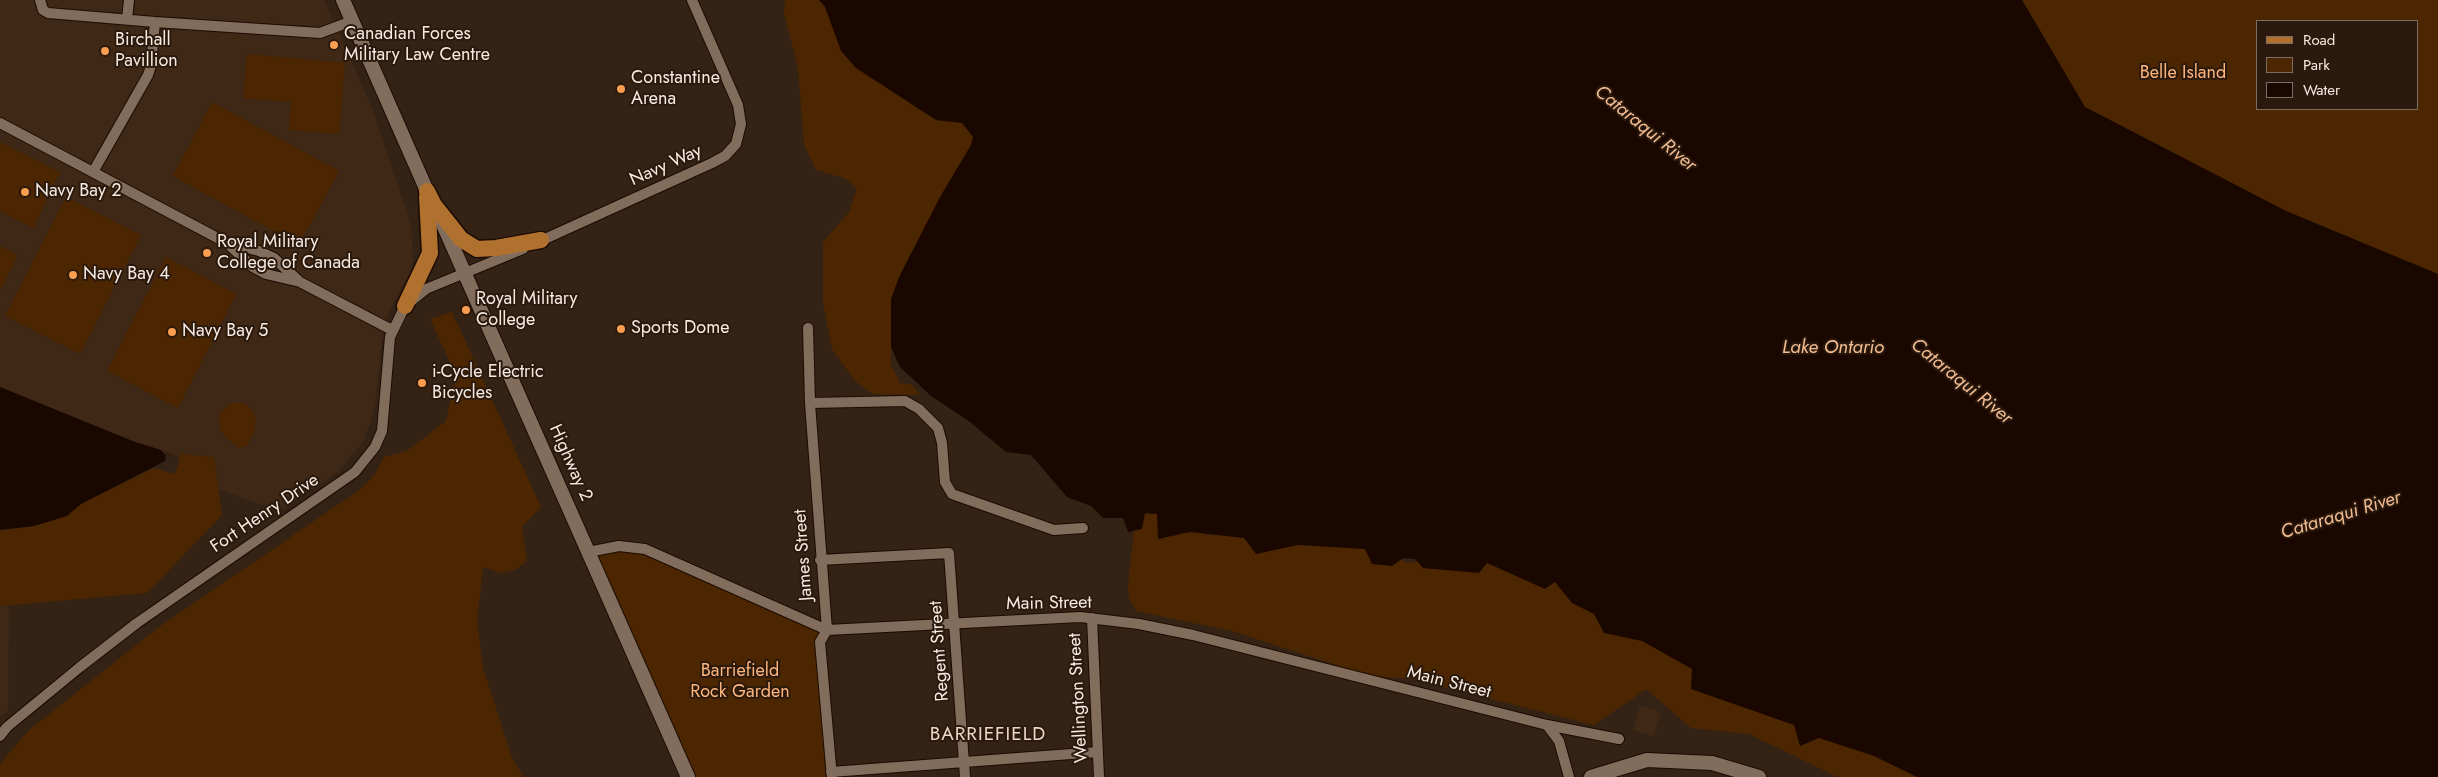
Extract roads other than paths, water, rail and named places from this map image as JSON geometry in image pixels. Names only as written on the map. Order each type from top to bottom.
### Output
[{"type":"main road","name":"Highway 2","points":[[342,0],[688,777]]},
{"type":"main road","points":[[431,198],[461,239],[477,249],[496,248],[541,240]]},
{"type":"main road","points":[[405,306],[430,253],[431,198]]},
{"type":"main road","points":[[1591,777],[1647,760],[1712,763],[1759,777]]},
{"type":"street","points":[[40,0],[43,10],[48,13],[155,22],[320,32],[352,22]]},
{"type":"street","points":[[127,19],[129,0]]},
{"type":"street","name":"Navy Way","points":[[465,274],[712,163],[726,156],[736,144],[741,116],[692,0]]},
{"type":"street","points":[[93,172],[148,75],[151,66],[155,22]]},
{"type":"street","points":[[0,123],[227,243],[259,251],[274,258],[300,282]]},
{"type":"street","points":[[227,243],[252,267],[266,274],[300,282],[392,330]]},
{"type":"street","name":"Fort Henry Drive","points":[[0,736],[7,727],[137,623],[198,579],[341,483],[362,464],[375,447],[382,431],[392,330],[405,306],[426,289],[465,274]]},
{"type":"street","name":"James Street","points":[[808,328],[810,403],[820,560],[827,630],[820,642],[832,774]]},
{"type":"street","points":[[810,403],[905,401],[919,409],[938,428],[942,443],[945,482],[952,494],[1054,530],[1083,528]]},
{"type":"street","name":"Main Street","points":[[588,552],[619,546],[645,549],[827,630],[1080,617],[1092,618],[1193,635],[1547,725],[1619,738]]},
{"type":"street","name":"Regent Street","points":[[820,560],[949,553],[965,777]]},
{"type":"street","name":"Wellington Street","points":[[1092,618],[1099,777]]},
{"type":"street","points":[[1547,725],[1558,741],[1569,777]]},
{"type":"street","points":[[832,774],[1098,752]]},
{"type":"water","name":"Lake Ontario","points":[[819,0],[2022,0],[2085,107],[2286,211],[2438,274],[2438,777],[1917,777],[1874,756],[1819,738],[1800,746],[1794,725],[1691,689],[1692,669],[1642,641],[1604,633],[1594,614],[1572,603],[1555,582],[1545,589],[1487,563],[1479,573],[1423,568],[1415,559],[1403,558],[1392,566],[1372,564],[1365,549],[1298,545],[1256,554],[1244,538],[1190,532],[1158,539],[1157,514],[1145,513],[1142,529],[1128,532],[1123,518],[1103,518],[1091,506],[1067,497],[1031,455],[1006,452],[970,422],[931,396],[900,367],[891,347],[891,299],[899,277],[940,197],[971,145],[973,137],[962,123],[936,120],[856,68],[841,51],[825,7]]},
{"type":"water","points":[[0,387],[135,442],[161,450],[166,456],[165,461],[81,504],[67,516],[34,526],[0,530]]},
{"type":"place","name":"Canadian Forces Military Law Centre","points":[[334,45]]},
{"type":"place","name":"Birchall Pavillion","points":[[105,51]]},
{"type":"place","name":"Constantine Arena","points":[[621,89]]},
{"type":"place","name":"Navy Bay 2","points":[[25,192]]},
{"type":"place","name":"Royal Military College of Canada","points":[[207,253]]},
{"type":"place","name":"Navy Bay 4","points":[[73,275]]},
{"type":"place","name":"Royal Military College","points":[[466,310]]},
{"type":"place","name":"Sports Dome","points":[[621,329]]},
{"type":"place","name":"Navy Bay 5","points":[[172,332]]},
{"type":"place","name":"i-Cycle Electric Bicycles","points":[[422,383]]},
{"type":"district","name":"BARRIEFIELD","points":[[988,735]]},
{"type":"park label","name":"Belle Island","points":[[2183,74]]},
{"type":"park label","name":"Barriefield Rock Garden","points":[[740,682]]},
{"type":"water label","name":"Cataraqui River","points":[[1645,129]]},
{"type":"water label","name":"Cataraqui River","points":[[1961,382]]},
{"type":"water label","name":"Cataraqui River","points":[[2341,516]]}]
